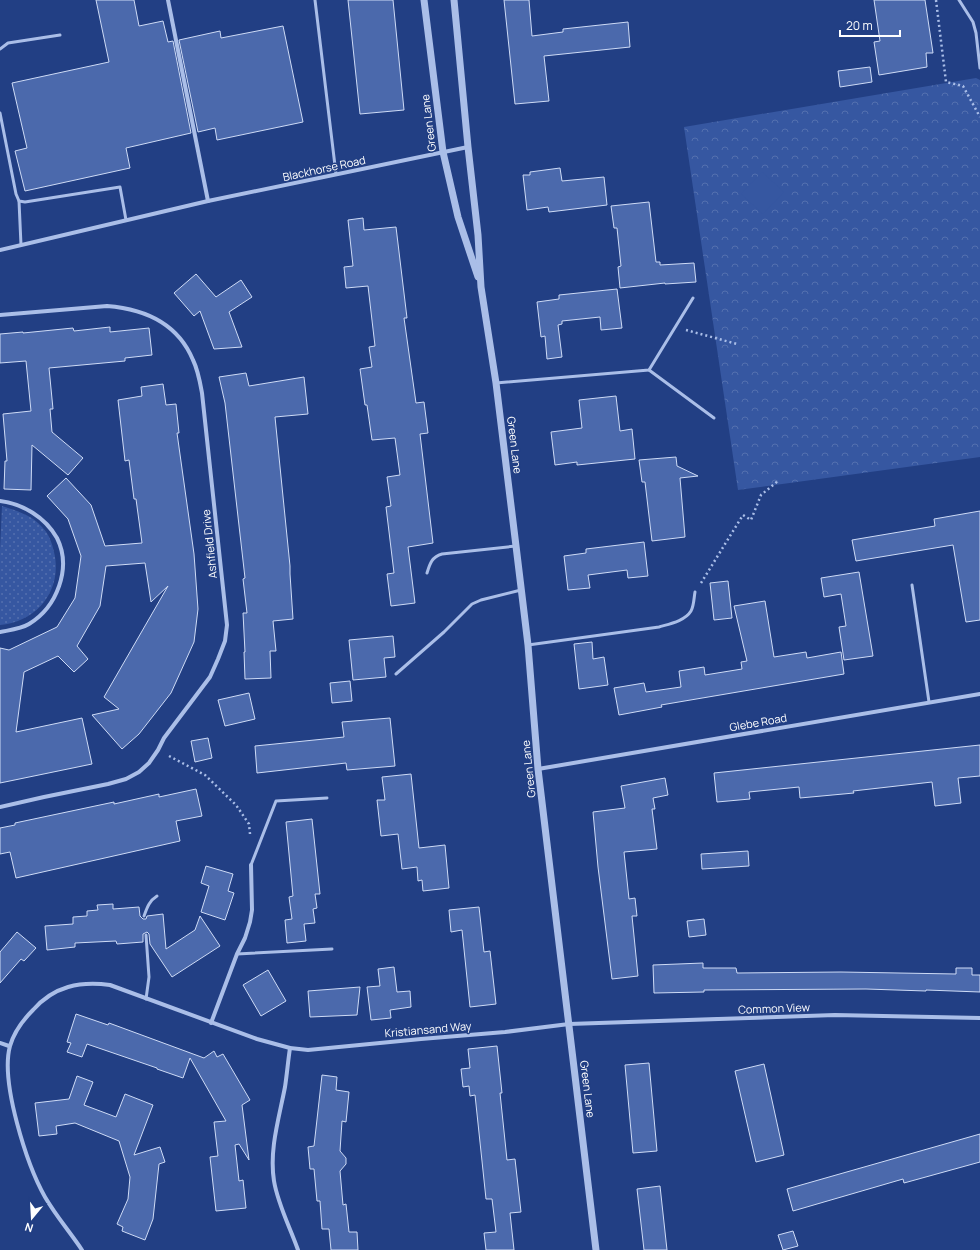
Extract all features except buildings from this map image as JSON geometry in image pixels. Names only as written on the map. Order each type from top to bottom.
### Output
[{"type":"street","points":[[168,0],[208,201]]},
{"type":"street","name":"Green Lane","points":[[424,0],[442,152],[458,217],[481,287]]},
{"type":"street","name":"Green Lane","points":[[454,0],[478,235],[481,287],[496,383],[528,645],[538,769],[596,1250]]},
{"type":"street","name":"Blackhorse Road","points":[[0,250],[208,201],[468,147]]},
{"type":"street","name":"Ashfield Drive","points":[[0,315],[107,306],[121,307],[149,315],[165,324],[186,345],[194,360],[202,393],[227,625],[225,641],[210,678],[164,738],[149,763],[139,772],[126,779],[108,784],[0,807]]},
{"type":"street","points":[[0,501],[9,502],[23,507],[45,522],[57,539],[62,556],[62,573],[59,588],[53,602],[42,614],[29,624],[17,629],[0,632]]},
{"type":"street","name":"Glebe Road","points":[[538,769],[980,694]]},
{"type":"street","points":[[211,1023],[237,954],[245,938],[252,910],[251,865]]},
{"type":"street","name":"Kristiansand Way","points":[[82,1250],[46,1199],[32,1172],[11,1100],[7,1066],[9,1046],[15,1033],[25,1018],[36,1006],[51,994],[66,987],[95,983],[110,985],[257,1040],[290,1048],[308,1050],[413,1039],[505,1032],[569,1024]]},
{"type":"street","name":"Common View","points":[[569,1024],[835,1015],[980,1018]]},
{"type":"street","points":[[0,1043],[9,1046]]},
{"type":"street","points":[[290,1048],[285,1085],[273,1145],[272,1164],[278,1199],[298,1250]]},
{"type":"lane","points":[[315,0],[336,174]]},
{"type":"lane","points":[[959,0],[973,22],[976,33],[980,68]]},
{"type":"lane","points":[[0,48],[8,43],[60,35]]},
{"type":"lane","points":[[0,113],[16,194],[19,201],[21,245]]},
{"type":"lane","points":[[19,201],[25,202],[120,187],[126,220]]},
{"type":"lane","points":[[649,370],[693,298]]},
{"type":"lane","points":[[496,383],[649,370],[714,418]]},
{"type":"lane","points":[[427,573],[432,560],[436,556],[442,554],[516,546]]},
{"type":"lane","points":[[912,585],[929,702]]},
{"type":"lane","points":[[396,674],[444,632],[472,604],[480,600],[521,590]]},
{"type":"lane","points":[[528,645],[659,627],[675,622],[685,617],[691,611],[696,592]]},
{"type":"lane","points":[[251,865],[276,801],[327,798]]},
{"type":"lane","points":[[144,916],[152,899],[156,896]]},
{"type":"lane","points":[[146,935],[149,978],[146,998]]},
{"type":"lane","points":[[237,954],[332,949]]},
{"type":"path","points":[[936,0],[946,82],[963,86],[980,117]]},
{"type":"path","points":[[676,327],[737,344]]},
{"type":"path","points":[[696,592],[743,515],[751,520],[761,495],[778,481]]},
{"type":"path","points":[[158,750],[205,774],[236,805],[249,824],[250,838]]},
{"type":"green space","points":[[976,78],[980,80],[980,457],[738,490],[684,127]]},
{"type":"green space","points":[[762,172],[784,192],[763,214],[741,194]]},
{"type":"green space","points":[[2,506],[29,516],[42,527],[47,533],[51,542],[56,566],[55,579],[51,591],[45,601],[26,618],[14,623],[0,625],[0,551]]}]
